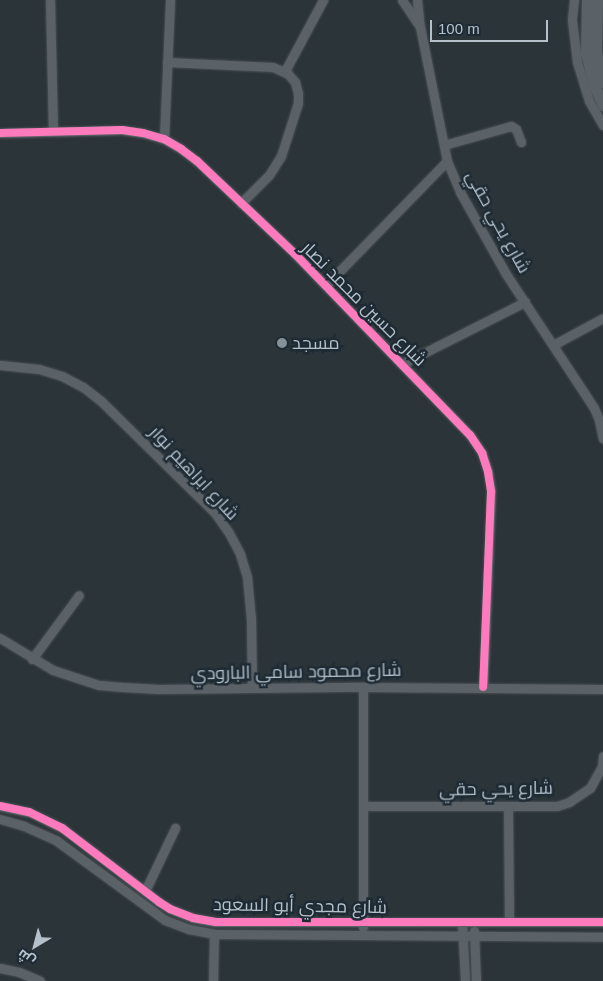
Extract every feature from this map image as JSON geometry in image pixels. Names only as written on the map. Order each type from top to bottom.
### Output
[{"type":"street","points":[[50,0],[53,132]]},
{"type":"street","points":[[164,139],[170,0]]},
{"type":"street","points":[[285,71],[323,0]]},
{"type":"street","points":[[402,0],[420,27]]},
{"type":"street","name":"شارع يحي حقي","points":[[418,0],[420,27],[447,161],[475,220],[525,302],[594,408],[600,420],[603,439]]},
{"type":"street","points":[[594,2],[573,1],[572,20],[589,101],[603,125]]},
{"type":"street","points":[[594,2],[582,61],[603,105]]},
{"type":"street","points":[[594,2],[596,52],[603,82]]},
{"type":"street","points":[[167,62],[268,66],[285,71],[295,82],[299,98],[283,149],[274,169],[241,203]]},
{"type":"street","points":[[444,146],[511,126],[516,129],[521,142]]},
{"type":"street","name":"شارع حسين محمد نصار","points":[[0,133],[122,130],[164,139],[197,161],[326,285],[470,435],[482,453],[488,472],[491,492],[483,687]]},
{"type":"street","points":[[326,285],[447,161]]},
{"type":"street","points":[[402,364],[525,302]]},
{"type":"street","points":[[553,345],[603,318]]},
{"type":"street","name":"شارع ابراهيم نوار","points":[[0,365],[39,369],[62,376],[82,387],[101,401],[215,513],[229,533],[240,554],[247,577],[251,619],[252,688]]},
{"type":"street","points":[[32,659],[79,595]]},
{"type":"street","name":"شارع محمود سامي البارودي","points":[[0,638],[53,670],[99,684],[159,690],[363,687],[603,689]]},
{"type":"street","points":[[363,687],[363,934]]},
{"type":"street","name":"شارع يحي حقي","points":[[363,806],[556,806],[580,796],[597,778],[603,756]]},
{"type":"street","name":"شارع مجدي أبو السعود","points":[[0,806],[29,812],[62,828],[170,910],[193,918],[216,922],[603,922]]},
{"type":"street","points":[[508,807],[509,922]]},
{"type":"street","name":"شارع مجدي أبو السعود","points":[[0,819],[24,826],[57,841],[166,920],[189,929],[214,934],[603,937]]},
{"type":"street","points":[[145,891],[175,828]]},
{"type":"street","points":[[462,923],[465,981]]},
{"type":"street","points":[[473,923],[476,981]]},
{"type":"street","points":[[213,981],[214,934]]},
{"type":"street","points":[[0,968],[20,972],[40,981]]},
{"type":"cycle path","points":[[0,133],[122,130],[164,139],[181,149],[197,161],[294,253],[470,435],[482,453],[488,472],[491,492],[483,687]]},
{"type":"cycle path","points":[[0,806],[29,812],[62,828],[159,902],[170,909],[193,918],[216,922],[603,922]]},
{"type":"place","name":"مسجد","points":[[282,343]]}]
